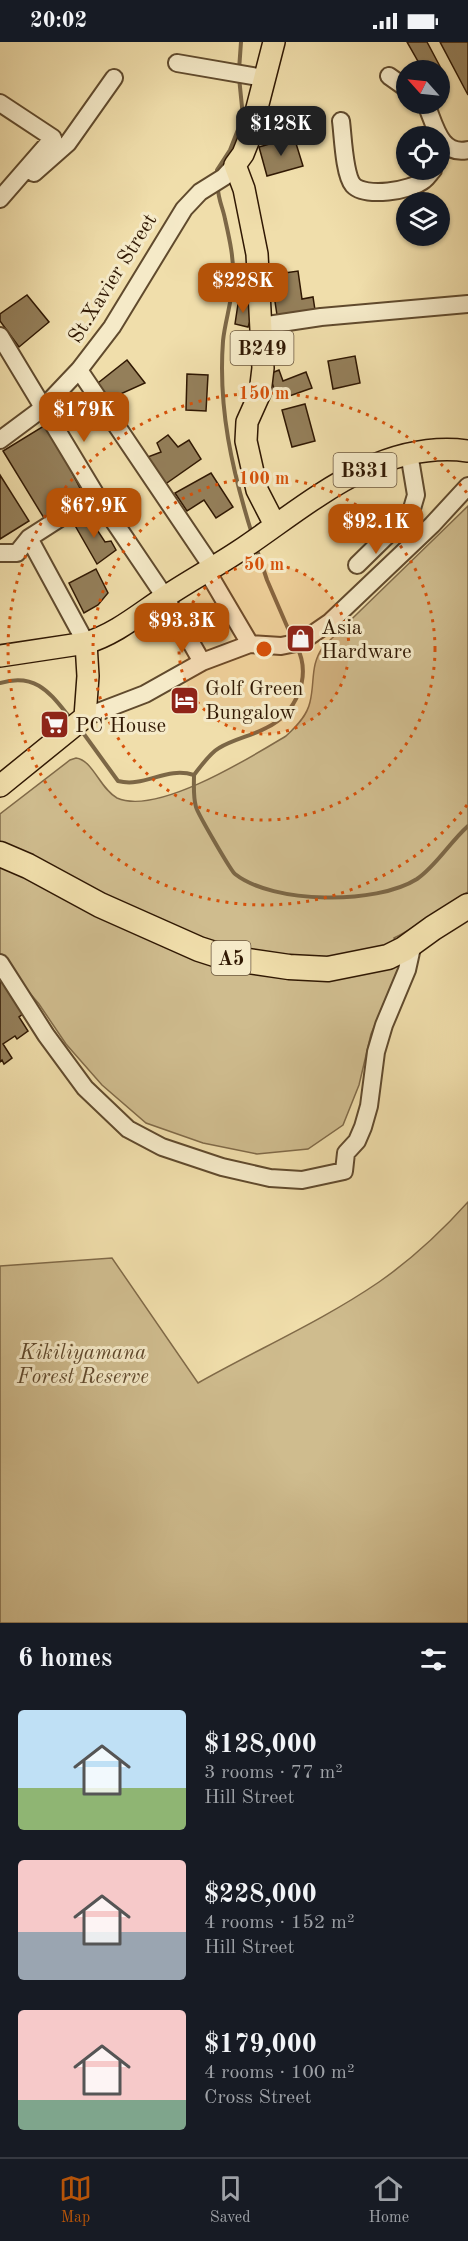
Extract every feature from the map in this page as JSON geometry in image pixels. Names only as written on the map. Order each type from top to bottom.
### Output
[{"type":"highway","name":"A5","points":[[0,854],[143,926],[219,956],[289,967],[328,969],[388,957],[468,906]]},
{"type":"main road","points":[[229,171],[243,154],[249,139],[274,42]]},
{"type":"main road","name":"B249","points":[[229,171],[244,189],[257,254],[261,382],[257,402],[247,422],[246,441],[257,490],[271,529]]},
{"type":"main road","name":"B331","points":[[86,643],[115,631],[343,480],[389,459],[409,453],[440,449],[468,451]]},
{"type":"main road","points":[[0,656],[86,643],[88,683],[84,719],[0,786]]},
{"type":"street","points":[[177,63],[264,78]]},
{"type":"street","points":[[389,76],[396,81]]},
{"type":"street","points":[[19,175],[34,173],[68,144],[114,78]]},
{"type":"street","points":[[0,103],[53,138],[0,199]]},
{"type":"street","points":[[340,121],[349,177],[354,186],[368,193],[402,190],[424,180]]},
{"type":"street","points":[[450,155],[468,150]]},
{"type":"street","name":"St.Xavier Street","points":[[0,440],[43,408],[79,370],[112,327],[176,220],[200,192],[229,171]]},
{"type":"street","points":[[261,326],[321,317],[468,304]]},
{"type":"street","points":[[0,336],[96,495],[165,597],[202,662]]},
{"type":"street","points":[[79,370],[209,569],[250,644]]},
{"type":"street","points":[[357,565],[411,512],[416,495],[409,453]]},
{"type":"street","points":[[84,719],[145,694],[202,662],[250,644],[295,644],[330,622],[432,525],[468,486]]},
{"type":"street","points":[[0,553],[17,553],[28,538],[96,495]]},
{"type":"street","points":[[28,538],[86,643]]},
{"type":"street","points":[[0,963],[46,1035],[85,1088],[128,1129],[162,1147],[222,1167],[270,1178],[302,1180],[344,1171],[346,1153],[357,1141],[363,1126],[369,1106],[376,1052],[384,1025],[407,970],[413,943]]},
{"type":"green space","points":[[468,506],[468,892],[394,938],[401,962],[371,1034],[359,1085],[343,1125],[308,1149],[257,1154],[203,1143],[146,1123],[102,1085],[66,1044],[39,1004],[0,958],[0,814],[70,760],[76,758],[87,764],[111,794],[117,798],[134,801],[155,799],[179,792],[228,770],[286,736],[301,721],[309,707],[314,667],[323,647]]},
{"type":"green space","name":"Kikiliyamana Forest Reserve","points":[[468,1202],[468,1623],[0,1623],[0,1266],[112,1258],[198,1383],[313,1322],[379,1282],[426,1244]]},
{"type":"building","points":[[407,42],[427,42],[437,60],[417,60]]},
{"type":"building","points":[[440,42],[468,42],[468,95],[450,60]]},
{"type":"building","points":[[294,137],[303,166],[267,176],[259,147]]},
{"type":"building","points":[[298,271],[302,299],[313,297],[315,310],[277,315],[271,275]]},
{"type":"building","points":[[27,295],[49,322],[19,347],[0,321],[0,314]]},
{"type":"building","points":[[250,301],[248,327],[235,324],[238,304]]},
{"type":"building","points":[[355,356],[360,383],[333,389],[328,361]]},
{"type":"building","points":[[127,360],[145,383],[105,401],[98,383]]},
{"type":"building","points":[[279,370],[283,381],[306,372],[312,388],[278,400],[269,374]]},
{"type":"building","points":[[187,374],[208,375],[206,411],[186,410]]},
{"type":"building","points":[[305,404],[315,441],[292,447],[282,410]]},
{"type":"building","points":[[47,424],[84,496],[47,523],[3,451]]},
{"type":"building","points":[[168,435],[178,447],[189,440],[201,459],[164,485],[145,458],[161,452],[157,443]]},
{"type":"building","points":[[211,473],[233,507],[216,518],[204,500],[187,511],[175,493]]},
{"type":"building","points":[[0,475],[29,521],[0,539]]},
{"type":"building","points":[[86,513],[105,542],[111,541],[116,550],[97,564],[73,522]]},
{"type":"building","points":[[96,569],[108,593],[98,605],[84,613],[69,583]]},
{"type":"building","points":[[0,978],[24,1013],[19,1017],[28,1031],[17,1039],[15,1036],[3,1044],[12,1058],[4,1064],[2,1060],[0,1062]]},
{"type":"waterway","points":[[239,70],[241,42]]},
{"type":"waterway","points":[[218,174],[217,170],[230,150],[243,117],[239,77]]},
{"type":"waterway","points":[[218,188],[230,240],[233,270],[232,293],[223,341],[225,415],[238,486],[252,534]]},
{"type":"waterway","points":[[256,547],[267,580],[293,640]]},
{"type":"waterway","points":[[194,775],[216,750],[266,728],[286,714],[302,682],[303,670],[297,647]]},
{"type":"waterway","points":[[0,683],[13,680],[34,683],[50,694],[72,720]]},
{"type":"waterway","points":[[81,730],[118,781],[137,782],[174,773],[194,775]]},
{"type":"waterway","points":[[194,775],[196,807],[232,871],[252,884],[298,896],[351,897],[399,887],[424,874],[468,826]]},
{"type":"place","name":"Asia Hardware","points":[[300,639]]},
{"type":"place","name":"Golf Green Bungalow","points":[[184,700]]},
{"type":"place","name":"PC House","points":[[54,725]]}]
